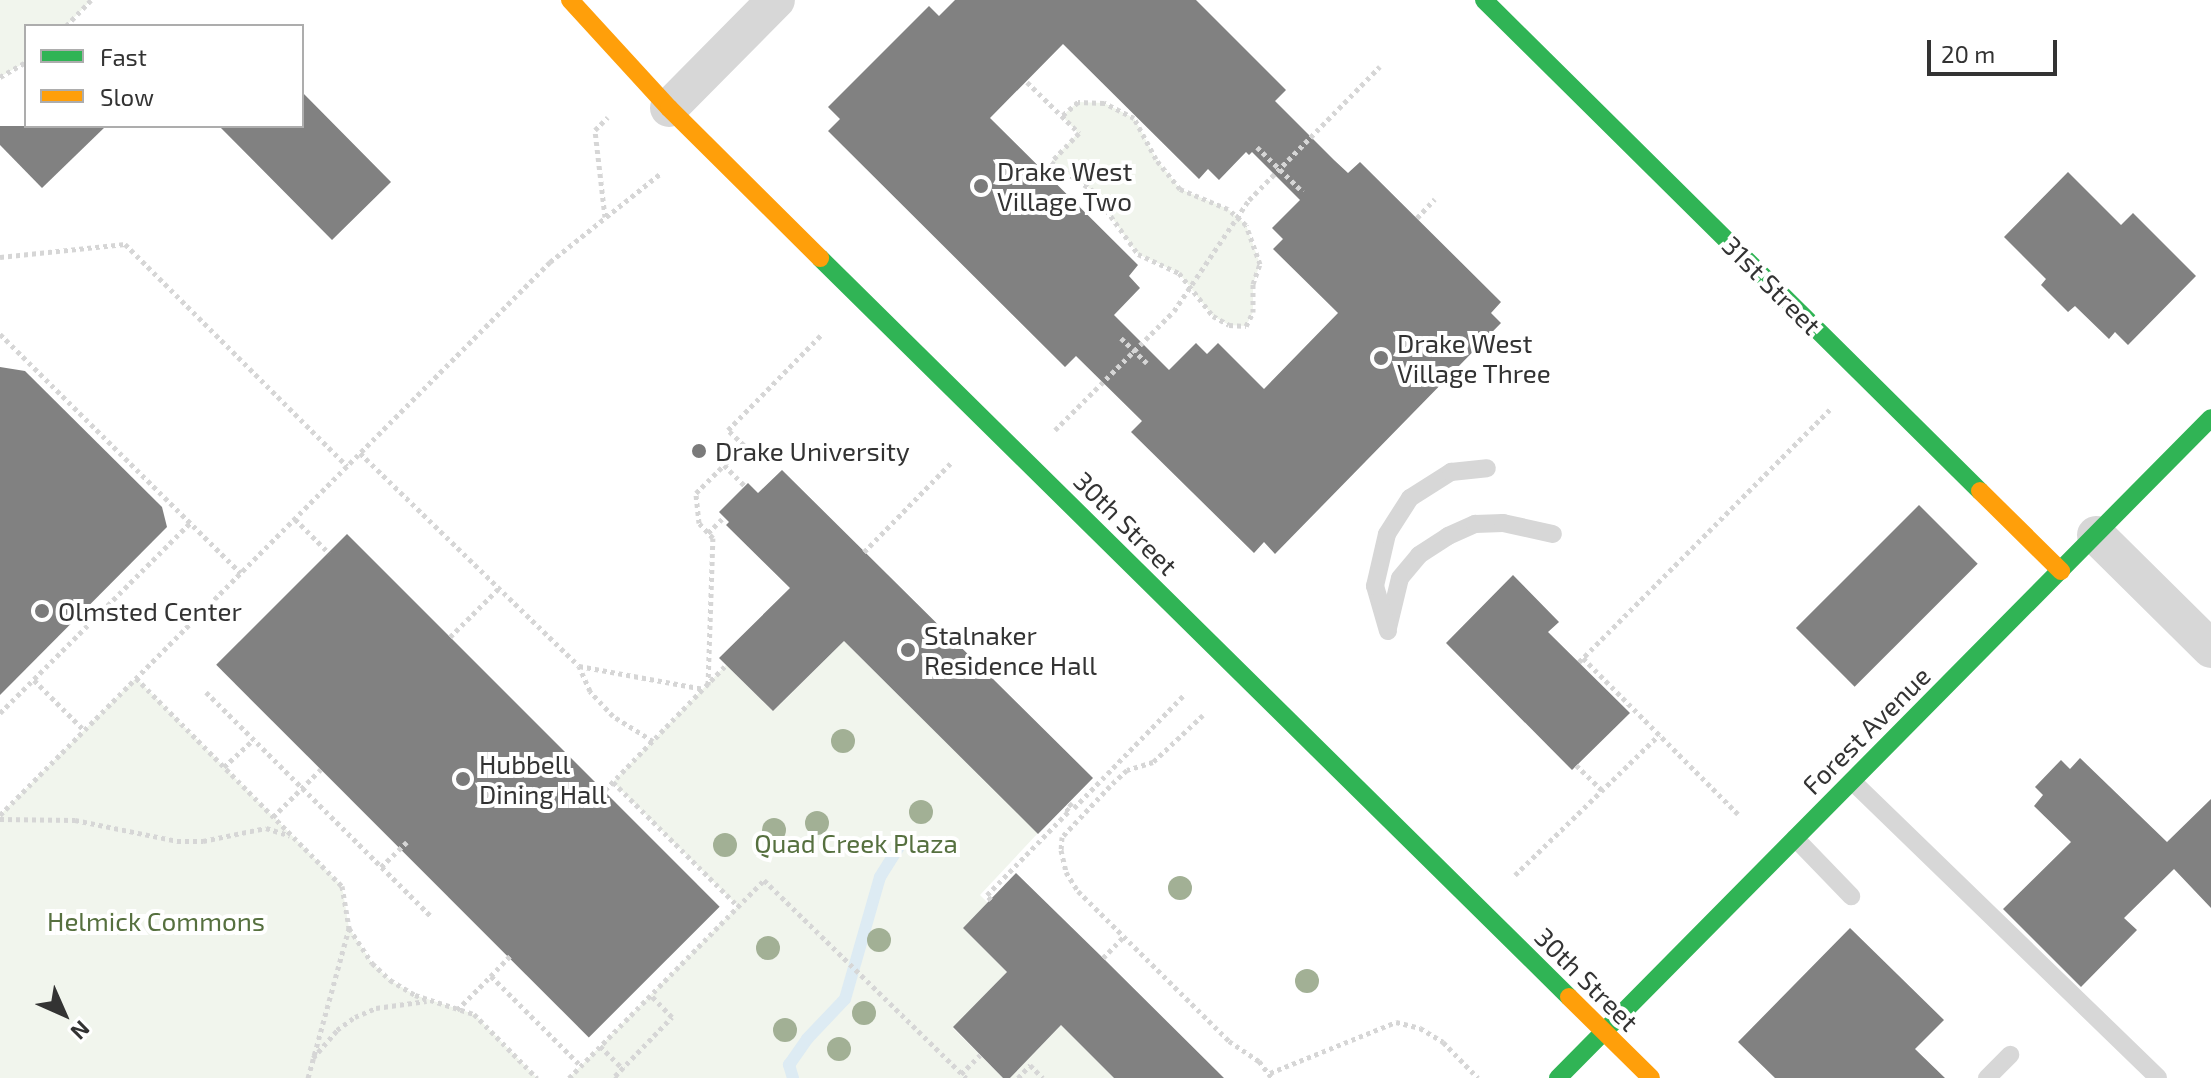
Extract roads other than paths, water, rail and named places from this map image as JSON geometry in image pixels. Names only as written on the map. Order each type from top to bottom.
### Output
[{"type":"main road","name":"30th Street","points":[[570,0],[669,108],[1651,1078]]},
{"type":"main road","name":"31st Street","points":[[1484,0],[1508,15],[2061,571]]},
{"type":"main road","name":"Forest Avenue","points":[[1558,1078],[2211,418]]},
{"type":"street","points":[[669,108],[776,0]]},
{"type":"street","points":[[2096,535],[2211,649]]},
{"type":"lane","points":[[1487,468],[1451,472],[1410,498],[1387,534],[1375,586],[1388,631],[1400,578],[1419,555],[1448,536],[1475,524],[1503,523],[1553,534]]},
{"type":"lane","points":[[1852,781],[2158,1078]]},
{"type":"lane","points":[[1795,838],[1851,896]]},
{"type":"lane","points":[[1987,1078],[2010,1055]]},
{"type":"waterway","points":[[793,1078],[789,1065],[807,1039],[845,999],[880,877],[899,847]]},
{"type":"place","name":"Drake West Village Two","points":[[981,186]]},
{"type":"place","name":"Drake West Village Three","points":[[1381,358]]},
{"type":"place","name":"Drake University","points":[[699,451]]},
{"type":"place","name":"Olmsted Center","points":[[42,611]]},
{"type":"place","name":"Stalnaker Residence Hall","points":[[908,650]]},
{"type":"place","name":"Hubbell Dining Hall","points":[[463,779]]},
{"type":"park label","name":"Quad Creek Plaza","points":[[856,843]]},
{"type":"park label","name":"Helmick Commons","points":[[156,921]]}]
